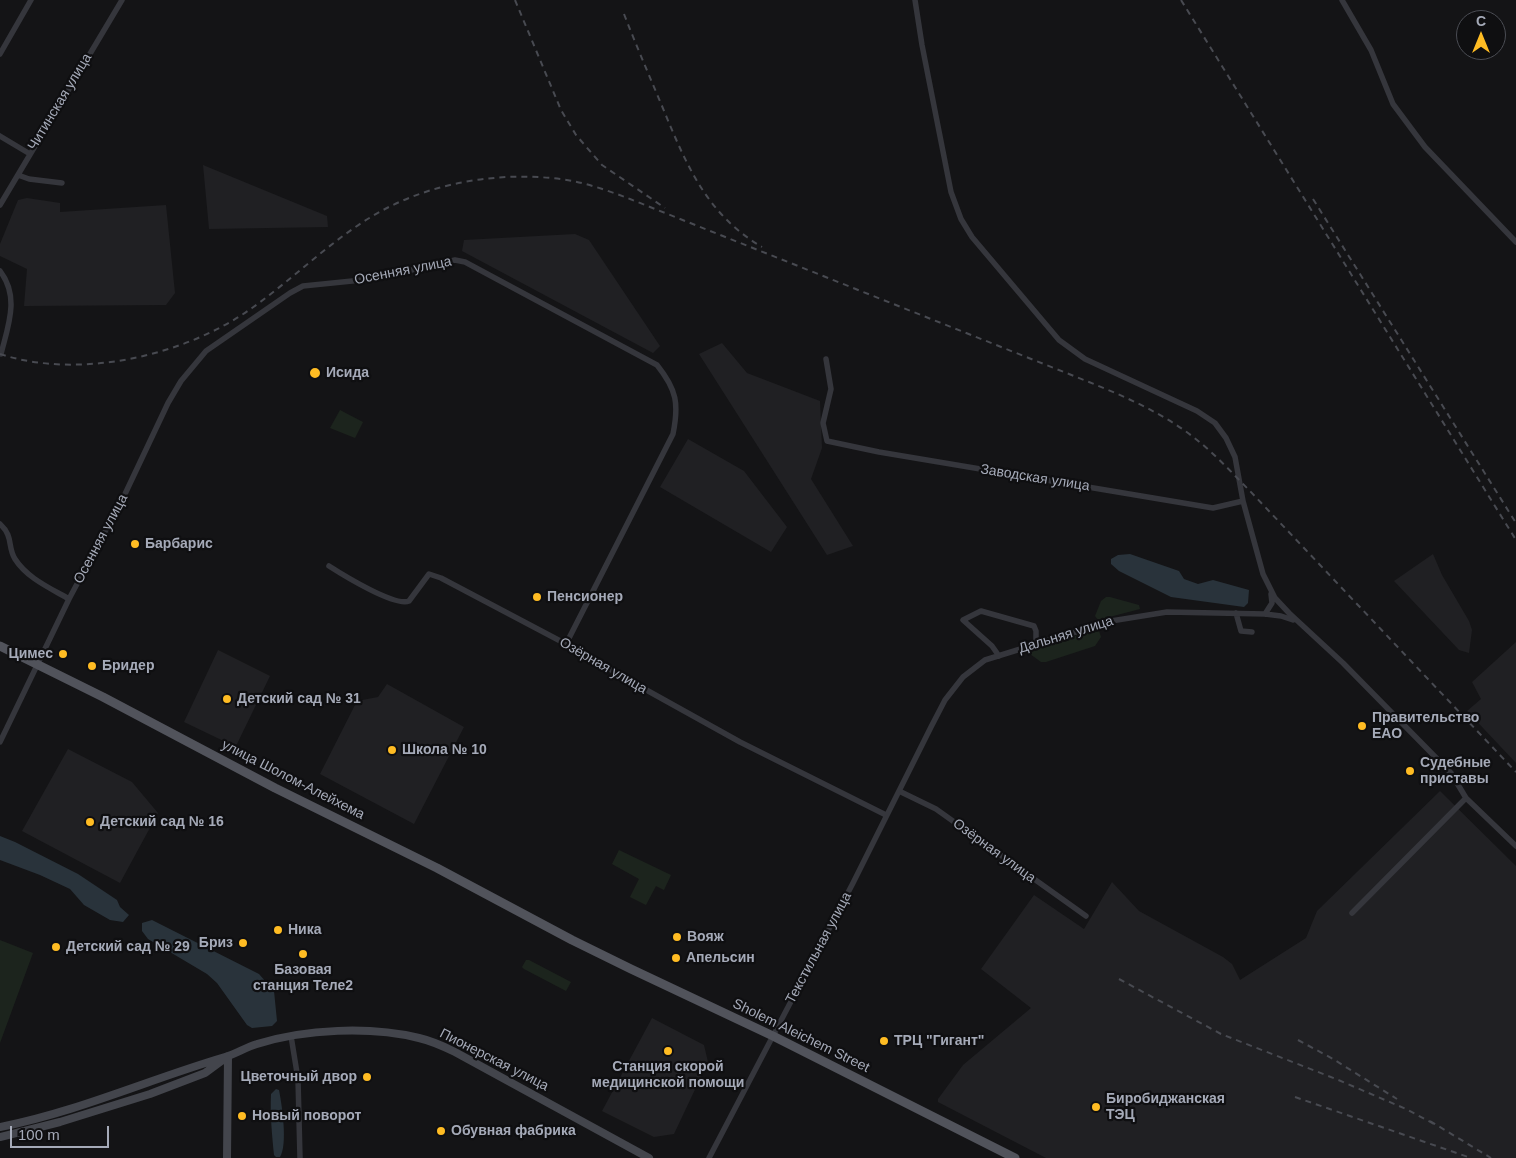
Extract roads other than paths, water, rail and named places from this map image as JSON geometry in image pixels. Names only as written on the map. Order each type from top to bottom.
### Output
[{"type":"main road","points":[[0,646],[37,665]]},
{"type":"main road","name":"Sholem Aleichem Street","points":[[37,665],[581,944],[773,1036],[1015,1158]]},
{"type":"main road","name":"Пионерская улица","points":[[0,1127],[48,1115],[119,1093],[200,1063],[228,1056],[257,1044],[291,1036],[325,1032],[382,1032],[410,1036],[437,1044],[481,1065],[649,1158]]},
{"type":"main road","points":[[227,1158],[228,1056]]},
{"type":"main road","name":"Пионерская улица","points":[[0,1137],[60,1122],[150,1094],[205,1073],[228,1056]]},
{"type":"street","points":[[0,54],[32,0]]},
{"type":"street","name":"Читинская улица","points":[[0,205],[122,0]]},
{"type":"street","points":[[914,0],[951,192],[961,218],[972,237],[1060,340],[1085,359],[1197,410],[1215,424],[1226,438],[1235,457],[1243,501],[1263,574],[1270,592],[1272,604],[1265,614]]},
{"type":"street","points":[[1342,0],[1371,50],[1393,104],[1425,148],[1516,242]]},
{"type":"street","points":[[0,136],[30,154]]},
{"type":"street","points":[[18,175],[30,179],[62,183]]},
{"type":"street","name":"Осенняя улица","points":[[0,742],[69,599],[125,494],[168,403],[181,380],[206,351],[290,292],[303,286],[372,279],[454,260],[465,262],[657,365],[666,376],[675,394],[677,412],[673,434],[566,644]]},
{"type":"street","points":[[0,271],[6,279],[11,292],[11,315],[1,354]]},
{"type":"street","name":"Заводская улица","points":[[826,359],[831,389],[824,423],[827,441],[879,452],[1213,508],[1243,501]]},
{"type":"street","points":[[0,524],[8,532],[14,558],[22,569],[41,583],[69,599]]},
{"type":"street","name":"Озёрная улица","points":[[329,566],[350,580],[388,598],[404,603],[409,601],[430,574],[435,575],[566,644],[740,742],[886,815]]},
{"type":"street","points":[[1270,592],[1281,605],[1343,663],[1451,774],[1466,798],[1516,846]]},
{"type":"street","points":[[999,656],[992,646],[963,620],[981,611],[1034,626],[1036,644]]},
{"type":"street","name":"Дальняя улица","points":[[899,791],[945,700],[963,677],[985,660],[1110,621],[1167,612],[1265,614],[1289,618],[1304,627]]},
{"type":"street","points":[[1236,613],[1241,631],[1252,632]]},
{"type":"street","name":"Озёрная улица","points":[[899,791],[936,809],[1086,916]]},
{"type":"street","name":"Текстильная улица","points":[[709,1158],[899,791]]},
{"type":"street","points":[[1352,913],[1466,798]]},
{"type":"street","points":[[291,1036],[298,1079],[300,1158]]},
{"type":"railway","points":[[515,0],[561,110],[576,135],[602,165],[665,208]]},
{"type":"railway","points":[[1181,0],[1516,540]]},
{"type":"railway","points":[[624,14],[680,148],[700,186],[726,219],[762,247]]},
{"type":"railway","points":[[0,354],[31,361],[63,365],[97,364],[164,351],[225,325],[269,296],[333,243],[367,219],[406,199],[452,184],[501,177],[549,178],[573,181],[630,199],[1089,382],[1131,400],[1172,422],[1204,446],[1231,471],[1516,772]]},
{"type":"railway","points":[[1313,199],[1516,523]]},
{"type":"railway","points":[[1119,979],[1221,1034],[1336,1079],[1406,1109],[1436,1125]]},
{"type":"railway","points":[[1298,1040],[1333,1059],[1397,1099]]},
{"type":"railway","points":[[1295,1097],[1471,1158]]},
{"type":"railway","points":[[1430,1121],[1491,1158]]},
{"type":"place","name":"Исида","points":[[315,373]]},
{"type":"place","name":"Барбарис","points":[[135,544]]},
{"type":"place","name":"Пенсионер","points":[[537,597]]},
{"type":"place","name":"Цимес","points":[[63,654]]},
{"type":"place","name":"Бридер","points":[[92,666]]},
{"type":"place","name":"Детский сад № 31","points":[[227,699]]},
{"type":"place","name":"Правительство ЕАО","points":[[1362,726]]},
{"type":"place","name":"Школа № 10","points":[[392,750]]},
{"type":"place","name":"Судебные приставы","points":[[1410,771]]},
{"type":"place","name":"Детский сад № 16","points":[[90,822]]},
{"type":"place","name":"Ника","points":[[278,930]]},
{"type":"place","name":"Вояж","points":[[677,937]]},
{"type":"place","name":"Бриз","points":[[243,943]]},
{"type":"place","name":"Детский сад № 29","points":[[56,947]]},
{"type":"place","name":"Базовая станция Теле2","points":[[303,954]]},
{"type":"place","name":"Апельсин","points":[[676,958]]},
{"type":"place","name":"ТРЦ \"Гигант\"","points":[[884,1041]]},
{"type":"place","name":"Станция скорой медицинской помощи","points":[[668,1051]]},
{"type":"place","name":"Цветочный двор","points":[[367,1077]]},
{"type":"place","name":"Биробиджанская ТЭЦ","points":[[1096,1107]]},
{"type":"place","name":"Новый поворот","points":[[242,1116]]},
{"type":"place","name":"Обувная фабрика","points":[[441,1131]]}]
